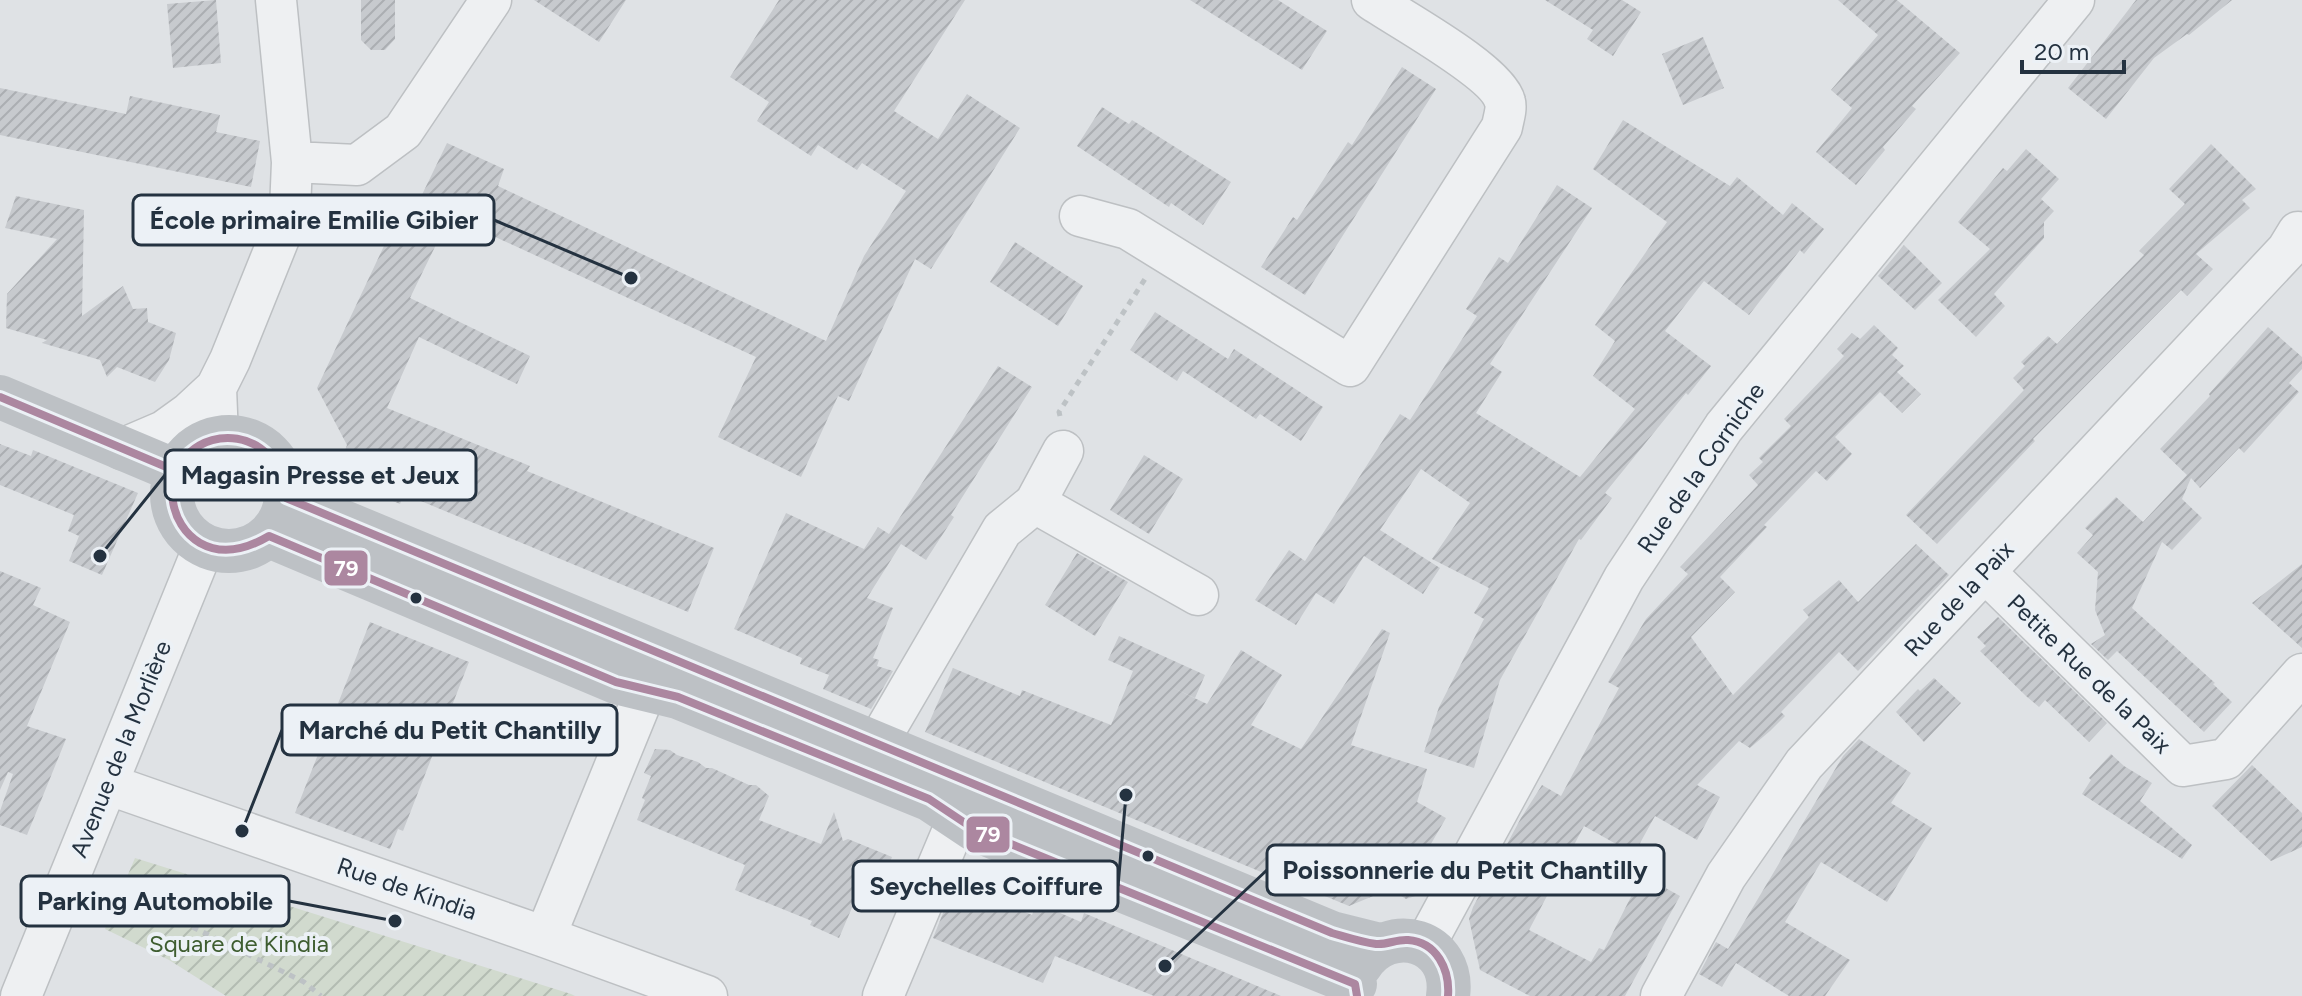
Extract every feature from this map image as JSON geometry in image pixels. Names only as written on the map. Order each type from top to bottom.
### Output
[{"type":"street","points":[[122,449],[164,431],[216,388],[290,211],[292,162],[276,0]]},
{"type":"street","points":[[292,162],[357,165],[403,131],[491,0]]},
{"type":"street","points":[[1080,216],[1128,229],[1350,366],[1502,127],[1505,103],[1494,83],[1476,67],[1372,0]]},
{"type":"street","name":"Rue de la Corniche","points":[[1425,945],[1624,578],[1724,427],[2074,0]]},
{"type":"street","name":"Rue de la Paix","points":[[1661,996],[1726,876],[1804,764],[2287,250],[2298,232]]},
{"type":"street","points":[[216,388],[218,437]]},
{"type":"street","points":[[0,397],[176,471]]},
{"type":"street","points":[[218,437],[236,437],[253,442],[267,451],[279,465],[285,481],[278,517],[254,546],[238,551],[220,551],[204,546],[189,536],[175,514],[171,488],[176,471],[186,455],[218,437]]},
{"type":"street","points":[[877,744],[1002,530],[1035,503],[1063,451]]},
{"type":"street","points":[[1035,503],[1198,595]]},
{"type":"street","points":[[278,517],[877,744],[1332,933],[1380,945]]},
{"type":"street","points":[[278,517],[616,682],[678,697],[929,799],[974,829],[1356,990],[1359,969],[1367,955],[1380,945],[1395,940],[1410,940],[1425,945],[1444,965],[1449,978],[1448,996]]},
{"type":"street","name":"Avenue de la Morlière","points":[[21,996],[204,546]]},
{"type":"street","name":"Petite Rue de la Paix","points":[[1985,572],[2183,766],[2226,759],[2302,674]]},
{"type":"street","points":[[545,937],[646,690]]},
{"type":"street","name":"Rue de Kindia","points":[[107,784],[707,996]]},
{"type":"street","points":[[883,996],[958,818]]},
{"type":"path","points":[[1063,451],[1059,412],[1163,252]]},
{"type":"path","points":[[70,877],[166,914],[304,982],[321,996]]},
{"type":"green space","name":"Square de Kindia","points":[[135,858],[575,996],[226,996],[169,960],[105,929]]},
{"type":"building","points":[[216,0],[221,63],[173,68],[167,4]]},
{"type":"building","points":[[361,0],[395,0],[395,39],[385,50],[371,50],[361,40]]},
{"type":"building","points":[[534,0],[626,0],[599,42]]},
{"type":"building","points":[[779,0],[965,0],[894,111],[938,139],[967,94],[1020,128],[931,269],[915,259],[849,401],[838,396],[801,477],[718,437],[756,357],[450,216],[410,298],[530,356],[517,384],[419,337],[387,408],[530,466],[527,471],[714,548],[688,612],[404,494],[400,504],[354,485],[358,474],[339,466],[347,445],[317,388],[392,229],[403,234],[447,143],[504,169],[498,186],[826,341],[864,256],[906,191],[862,163],[857,170],[818,145],[811,156],[757,121],[769,102],[730,77]]},
{"type":"building","points":[[1190,0],[1278,0],[1327,31],[1302,70]]},
{"type":"building","points":[[1545,0],[1622,0],[1641,12],[1613,56],[1587,39],[1593,30]]},
{"type":"building","points":[[1838,0],[1897,0],[1960,53],[1912,106],[1916,109],[1856,185],[1816,152],[1852,108],[1831,90],[1878,35]]},
{"type":"building","points":[[2136,0],[2232,0],[2189,35],[2154,58],[2106,119],[2068,88]]},
{"type":"building","points":[[1703,37],[1724,88],[1683,105],[1662,54]]},
{"type":"building","points":[[1402,67],[1436,89],[1305,295],[1261,267],[1293,217],[1297,220],[1348,142],[1352,145]]},
{"type":"building","points":[[0,88],[126,114],[130,96],[220,115],[216,132],[260,141],[251,187],[0,135]]},
{"type":"building","points":[[1102,107],[1129,124],[1132,120],[1231,182],[1203,225],[1171,203],[1169,207],[1077,146]]},
{"type":"building","points":[[1623,120],[1730,186],[1737,177],[1783,215],[1792,203],[1824,229],[1804,254],[1800,250],[1749,315],[1704,281],[1665,331],[1711,366],[1605,493],[1612,498],[1579,539],[1500,680],[1474,768],[1424,752],[1439,707],[1484,619],[1474,613],[1489,588],[1432,559],[1470,503],[1421,469],[1380,530],[1440,568],[1423,594],[1364,556],[1334,604],[1316,593],[1296,625],[1255,600],[1289,550],[1305,561],[1400,414],[1410,420],[1477,316],[1466,309],[1499,257],[1508,263],[1557,185],[1592,208],[1490,364],[1502,372],[1476,413],[1580,477],[1635,409],[1593,376],[1615,341],[1595,325],[1667,222],[1593,169]]},
{"type":"building","points":[[2211,144],[2256,189],[2242,200],[2250,208],[2196,254],[2213,269],[2187,296],[2181,290],[2033,439],[2035,441],[1937,544],[1906,515],[2024,390],[2013,378],[2025,366],[2021,362],[2048,336],[2057,344],[2144,255],[2139,251],[2185,204],[2169,189]]},
{"type":"building","points":[[2026,149],[2059,179],[2041,199],[2054,211],[2044,222],[2044,238],[1994,294],[2005,306],[1976,337],[1938,300],[1990,249],[1958,222],[2003,168],[2007,171]]},
{"type":"building","points":[[16,196],[84,210],[82,316],[123,286],[133,309],[147,308],[148,322],[176,333],[169,360],[155,382],[117,367],[107,377],[100,360],[42,343],[47,340],[6,328],[7,294],[57,239],[5,228]]},
{"type":"building","points":[[1015,242],[1083,286],[1058,326],[990,282]]},
{"type":"building","points":[[1904,245],[1942,283],[1915,310],[1878,276]]},
{"type":"building","points":[[1155,312],[1228,359],[1234,349],[1323,407],[1301,441],[1260,414],[1256,419],[1183,371],[1177,381],[1130,350]]},
{"type":"building","points":[[1874,325],[1898,348],[1892,355],[1904,366],[1897,372],[1921,394],[1902,413],[1880,392],[1835,437],[1852,454],[1827,481],[1816,471],[1764,525],[1767,527],[1720,577],[1735,592],[1691,637],[1733,695],[1809,617],[1803,610],[1839,580],[1858,602],[1916,544],[1949,575],[1858,671],[1839,652],[1781,712],[1785,716],[1770,731],[1750,748],[1739,741],[1697,785],[1720,797],[1697,840],[1655,816],[1634,854],[1584,826],[1529,930],[1591,962],[1599,948],[1604,950],[1642,875],[1680,896],[1625,996],[1530,996],[1480,970],[1469,919],[1521,818],[1542,785],[1561,796],[1619,688],[1608,682],[1646,619],[1688,574],[1680,567],[1758,485],[1749,475],[1763,462],[1759,458],[1791,426],[1784,419],[1844,356],[1837,349],[1852,333],[1860,339]]},
{"type":"building","points":[[2268,327],[2302,357],[2302,369],[2289,383],[2299,392],[2244,453],[2239,448],[2200,488],[2191,478],[2182,499],[2202,518],[2172,550],[2162,542],[2132,608],[2232,702],[2204,732],[2117,651],[2108,660],[2091,644],[2105,635],[2095,610],[2098,572],[2077,553],[2093,535],[2085,528],[2116,497],[2143,522],[2187,475],[2160,449]]},
{"type":"building","points":[[998,366],[1032,387],[926,560],[901,544],[867,598],[893,608],[873,658],[879,660],[877,666],[893,671],[871,709],[823,689],[829,675],[800,664],[802,658],[734,629],[786,513],[864,549],[878,527],[889,534]]},
{"type":"building","points":[[0,444],[31,456],[33,450],[138,493],[102,575],[69,561],[79,536],[68,531],[74,515],[0,485]]},
{"type":"building","points":[[1144,455],[1183,479],[1149,534],[1110,510]]},
{"type":"building","points":[[1077,553],[1128,582],[1095,636],[1045,605]]},
{"type":"building","points":[[2302,564],[2302,648],[2252,603]]},
{"type":"building","points":[[0,571],[41,588],[33,605],[70,622],[27,726],[66,739],[27,835],[0,825],[0,811],[13,774],[8,772],[0,790]]},
{"type":"building","points":[[1998,617],[2107,723],[2089,742],[2045,700],[2039,707],[1980,651],[1986,646],[1977,637]]},
{"type":"building","points":[[370,622],[469,662],[403,831],[398,829],[390,849],[295,813]]},
{"type":"building","points":[[1382,629],[1390,633],[1351,745],[1427,769],[1417,802],[1446,818],[1414,873],[1433,882],[1428,892],[1406,899],[1390,889],[1349,906],[925,732],[953,668],[1020,696],[1022,690],[1111,725],[1133,671],[1108,660],[1119,636],[1205,675],[1195,698],[1169,686],[1207,704],[1241,650],[1282,675],[1251,725],[1301,749]]},
{"type":"building","points":[[1934,678],[1961,703],[1924,742],[1896,712],[1918,689],[1920,691]]},
{"type":"building","points":[[1859,739],[1911,773],[1891,803],[1932,828],[1887,902],[1821,862],[1785,922],[1850,960],[1825,996],[1789,996],[1736,963],[1722,987],[1699,974],[1716,942],[1728,949],[1843,756]]},
{"type":"building","points":[[655,749],[670,750],[706,768],[756,785],[769,796],[759,820],[821,844],[834,812],[843,841],[848,839],[892,857],[873,903],[857,896],[839,938],[810,925],[812,921],[735,890],[745,865],[637,820],[651,776],[644,773]]},
{"type":"building","points":[[2111,754],[2152,783],[2140,801],[2192,845],[2182,859],[2082,794],[2091,780],[2089,778]]},
{"type":"building","points":[[2252,765],[2302,813],[2302,847],[2271,861],[2212,806]]},
{"type":"building","points":[[955,883],[1032,915],[1037,903],[1081,922],[1084,913],[1281,996],[1154,996],[1055,956],[1043,983],[933,938]]},
{"type":"transit line","name":"79","points":[[0,397],[176,471]]},
{"type":"transit line","name":"79","points":[[1357,996],[1355,984],[974,829],[929,799],[678,697],[616,682],[269,536],[226,550],[200,543],[181,525],[176,513],[172,487],[180,463],[200,445],[212,440],[225,438],[249,442],[260,448],[278,468],[286,498],[1332,933],[1376,944],[1404,940],[1427,946],[1444,967],[1448,996]]},
{"type":"place","name":"École primaire Emilie Gibier","points":[[631,278]]},
{"type":"place","name":"Magasin Presse et Jeux","points":[[100,556]]},
{"type":"place","name":"Seychelles Coiffure","points":[[1126,795]]},
{"type":"place","name":"Marché du Petit Chantilly","points":[[242,831]]},
{"type":"place","name":"Parking Automobile","points":[[395,921]]},
{"type":"place","name":"Poissonnerie du Petit Chantilly","points":[[1165,966]]}]
